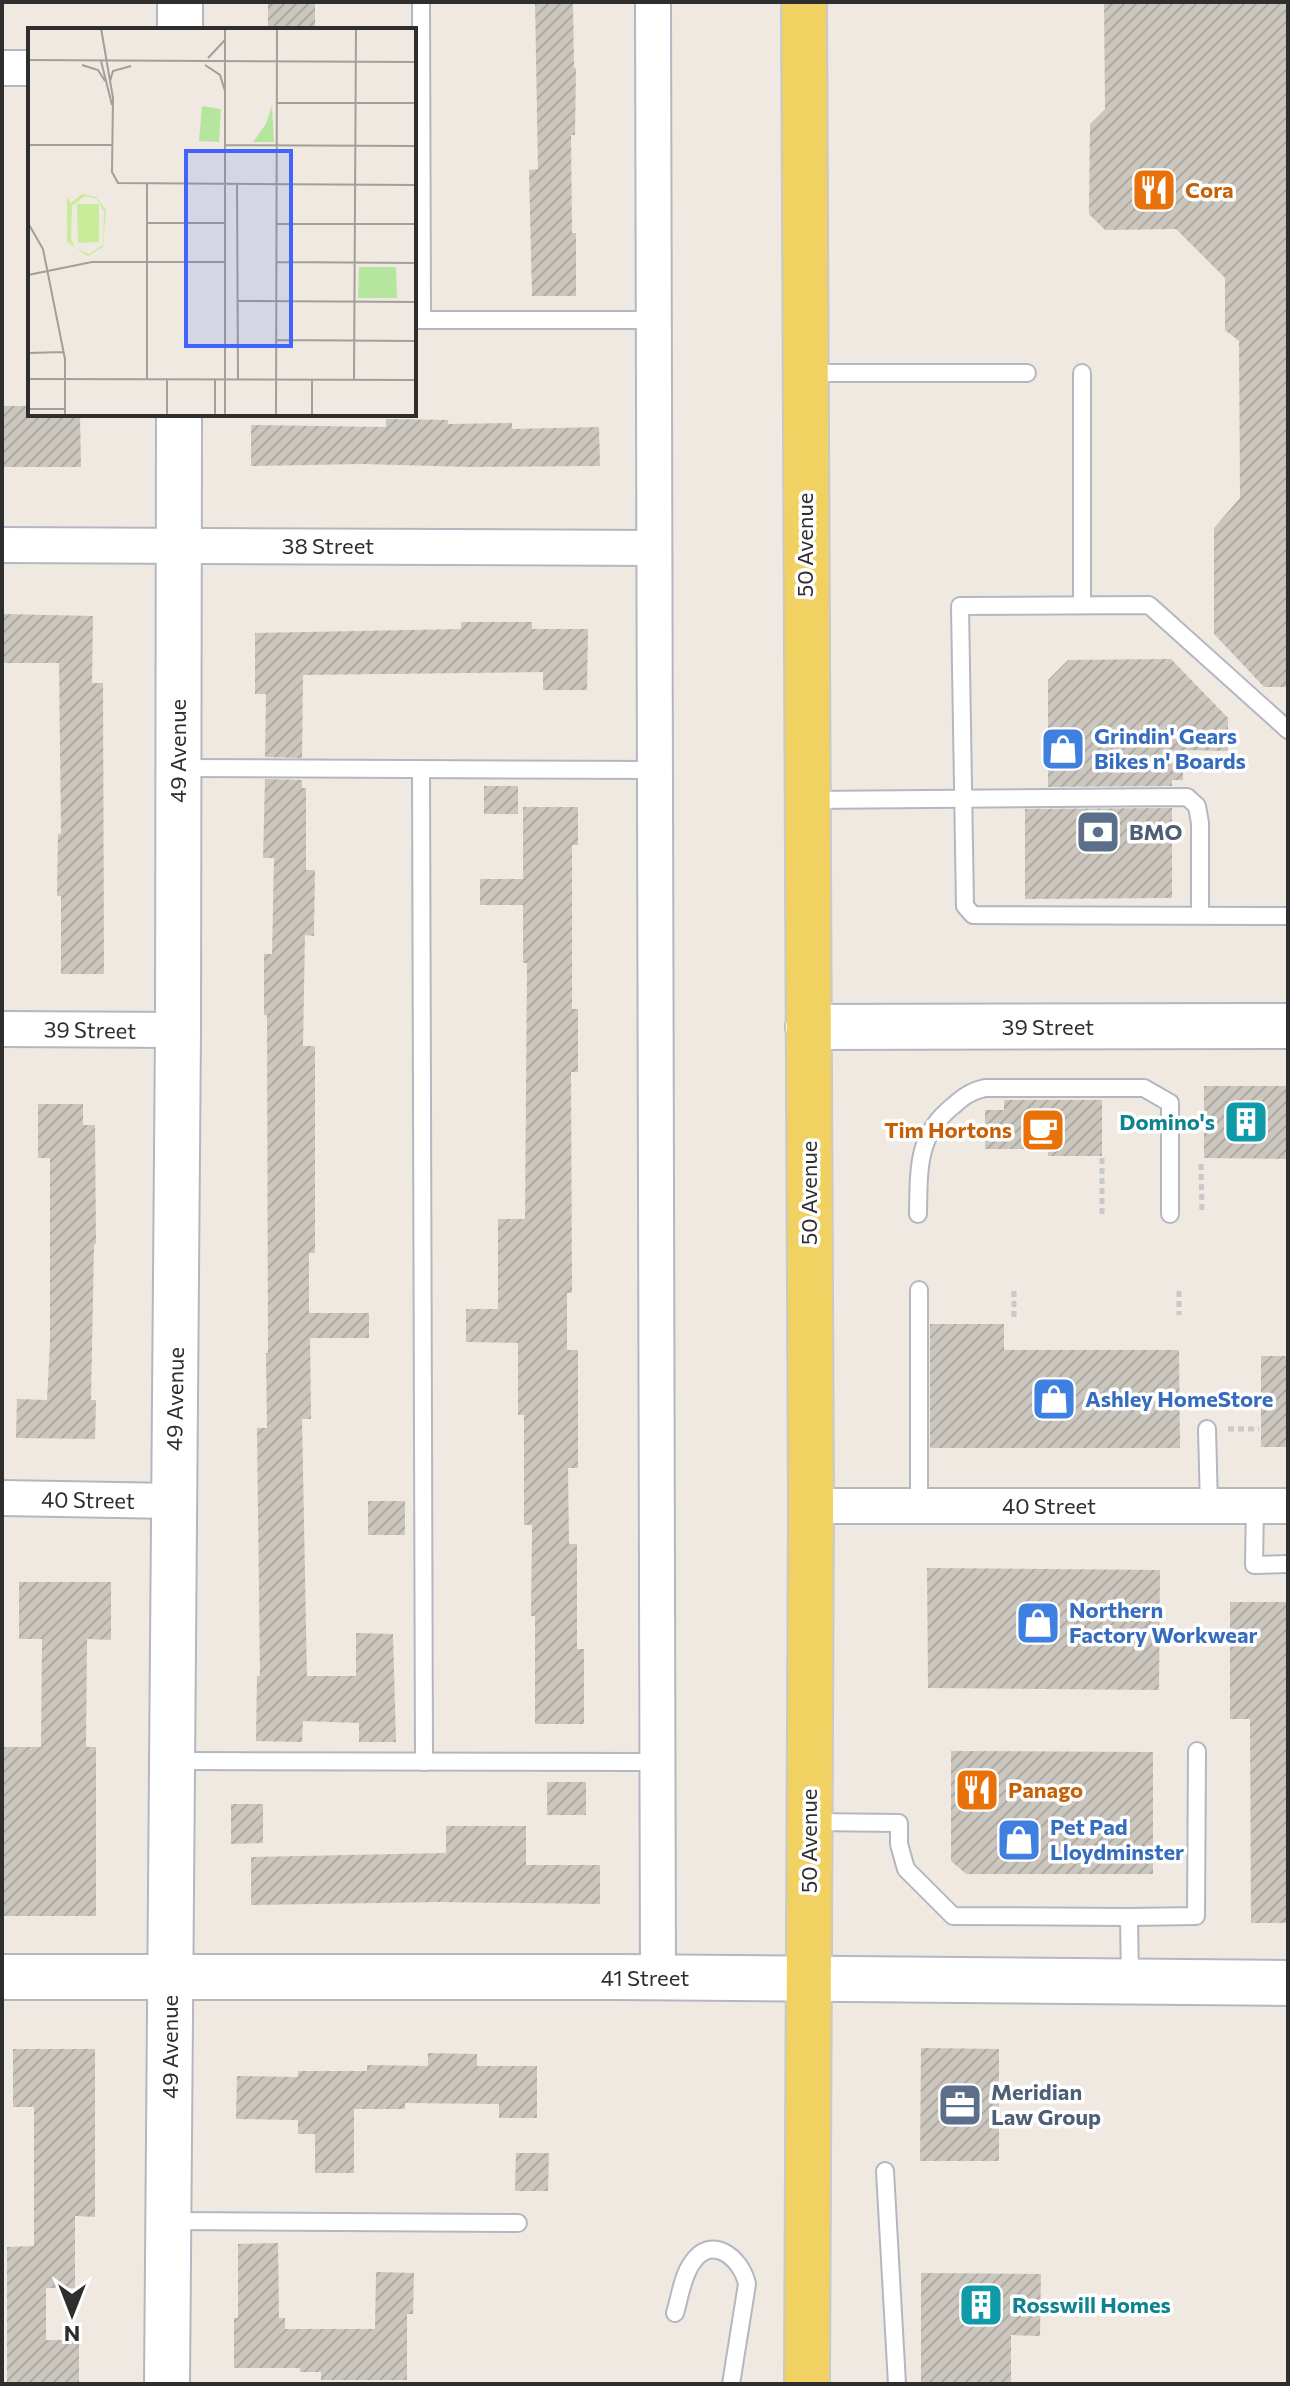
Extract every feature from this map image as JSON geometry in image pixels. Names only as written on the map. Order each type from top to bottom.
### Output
[{"type":"main road","name":"50 Avenue","points":[[804,2],[811,1506],[807,2384]]},
{"type":"street","points":[[180,2],[180,28]]},
{"type":"street","points":[[653,2],[658,1978]]},
{"type":"street","points":[[2,68],[28,68]]},
{"type":"street","name":"49 Avenue","points":[[167,2384],[178,1030],[179,416]]},
{"type":"street","name":"38 Street","points":[[2,545],[654,548]]},
{"type":"street","name":"39 Street","points":[[808,1027],[1288,1026]]},
{"type":"street","name":"39 Street","points":[[2,1029],[178,1030]]},
{"type":"street","name":"40 Street","points":[[2,1498],[174,1501]]},
{"type":"street","name":"40 Street","points":[[811,1506],[1271,1506]]},
{"type":"street","name":"41 Street","points":[[2,1977],[809,1978],[1288,1983]]},
{"type":"lane","points":[[421,2],[418,320],[654,320]]},
{"type":"lane","points":[[804,373],[1027,373]]},
{"type":"lane","points":[[1082,373],[1082,605]]},
{"type":"lane","points":[[1288,730],[1149,605],[960,606],[965,906],[973,915],[1288,916]]},
{"type":"lane","points":[[178,768],[655,770]]},
{"type":"lane","points":[[421,769],[424,1762]]},
{"type":"lane","points":[[806,800],[1187,797],[1197,806],[1200,823],[1200,915]]},
{"type":"lane","points":[[918,1214],[923,1144],[940,1116],[971,1091],[985,1088],[1144,1088],[1170,1103],[1170,1214]]},
{"type":"lane","points":[[919,1290],[919,1506]]},
{"type":"lane","points":[[1207,1429],[1209,1506]]},
{"type":"lane","points":[[1271,1506],[1254,1565],[1288,1564]]},
{"type":"lane","points":[[809,1822],[899,1823],[899,1844],[906,1869],[953,1916],[1196,1916],[1197,1751]]},
{"type":"lane","points":[[172,1761],[657,1762]]},
{"type":"lane","points":[[1129,1917],[1130,1983]]},
{"type":"lane","points":[[885,2171],[897,2384]]},
{"type":"lane","points":[[169,2221],[518,2223]]},
{"type":"lane","points":[[675,2313],[694,2259],[714,2250],[726,2252],[736,2259],[744,2270],[747,2284],[731,2384]]},
{"type":"path","points":[[1102,1158],[1102,1214]]},
{"type":"path","points":[[1201,1164],[1202,1214]]},
{"type":"path","points":[[1014,1291],[1014,1319]]},
{"type":"path","points":[[1179,1291],[1179,1315]]},
{"type":"building","points":[[268,2],[315,2],[315,28],[268,28]]},
{"type":"building","points":[[535,2],[573,2],[576,68],[575,135],[571,135],[572,233],[576,233],[576,296],[532,296],[529,170],[538,169]]},
{"type":"building","points":[[1104,2],[1288,2],[1288,687],[1264,687],[1214,634],[1214,528],[1240,498],[1239,341],[1225,330],[1225,278],[1176,229],[1105,230],[1089,214],[1090,124],[1105,109]]},
{"type":"building","points":[[2,406],[28,406],[28,416],[80,416],[81,467],[2,467]]},
{"type":"building","points":[[386,419],[448,420],[448,424],[512,423],[512,429],[599,427],[600,466],[251,466],[251,425],[386,427]]},
{"type":"building","points":[[2,614],[93,616],[92,683],[103,683],[104,974],[61,974],[61,896],[57,896],[58,834],[61,834],[59,663],[2,663]]},
{"type":"building","points":[[461,622],[532,622],[532,629],[588,629],[587,690],[543,690],[543,672],[303,675],[302,758],[265,757],[266,694],[255,694],[255,633],[461,629]]},
{"type":"building","points":[[1171,659],[1228,718],[1228,751],[1183,750],[1183,780],[1172,780],[1172,786],[1048,787],[1048,680],[1068,660]]},
{"type":"building","points":[[265,779],[302,780],[302,788],[306,788],[306,870],[315,870],[314,936],[305,935],[303,1046],[315,1046],[315,1253],[309,1253],[309,1313],[369,1313],[369,1338],[310,1338],[311,1419],[302,1419],[307,1676],[356,1676],[356,1633],[393,1634],[396,1742],[359,1742],[359,1723],[303,1721],[302,1742],[256,1741],[257,1676],[260,1676],[257,1428],[267,1428],[268,1353],[264,954],[272,954],[274,858],[263,858]]},
{"type":"building","points":[[484,786],[518,786],[518,814],[484,814]]},
{"type":"building","points":[[523,807],[578,807],[578,845],[572,845],[572,1009],[578,1009],[578,1072],[571,1072],[572,1293],[567,1293],[567,1350],[578,1350],[578,1468],[568,1468],[569,1544],[577,1544],[577,1649],[584,1649],[584,1724],[535,1724],[532,1525],[524,1525],[524,1415],[518,1415],[518,1343],[466,1342],[466,1309],[498,1309],[498,1219],[525,1219],[527,963],[523,963],[523,905],[480,905],[480,879],[523,879]]},
{"type":"building","name":"BMO","points":[[1172,808],[1172,898],[1025,899],[1025,809]]},
{"type":"building","name":"Domino's","points":[[1204,1086],[1288,1086],[1288,1159],[1204,1158]]},
{"type":"building","name":"Tim Hortons","points":[[1004,1100],[1102,1100],[1102,1156],[1048,1156],[1048,1149],[985,1149],[985,1110],[1004,1110]]},
{"type":"building","points":[[38,1104],[83,1104],[83,1125],[95,1125],[96,1244],[91,1400],[96,1400],[95,1439],[16,1438],[17,1399],[47,1400],[50,1158],[38,1158]]},
{"type":"building","name":"Ashley HomeStore","points":[[930,1324],[1004,1324],[1004,1350],[1179,1350],[1180,1448],[930,1448]]},
{"type":"building","points":[[1261,1356],[1288,1356],[1288,1447],[1261,1447]]},
{"type":"building","points":[[368,1501],[405,1501],[405,1535],[368,1535]]},
{"type":"building","points":[[927,1568],[1160,1570],[1159,1690],[928,1688]]},
{"type":"building","points":[[19,1582],[111,1582],[111,1640],[87,1639],[86,1747],[96,1747],[96,1916],[2,1916],[2,1747],[41,1747],[42,1639],[19,1639]]},
{"type":"building","points":[[1230,1602],[1288,1602],[1288,1923],[1251,1923],[1250,1719],[1230,1719]]},
{"type":"building","points":[[951,1751],[1153,1752],[1153,1874],[966,1874],[951,1861]]},
{"type":"building","points":[[547,1782],[586,1782],[586,1815],[547,1815]]},
{"type":"building","points":[[231,1804],[263,1804],[263,1843],[231,1844]]},
{"type":"building","points":[[446,1826],[526,1826],[526,1865],[600,1865],[600,1904],[439,1902],[251,1905],[251,1857],[446,1853]]},
{"type":"building","name":"Meridian Law Group","points":[[921,2048],[999,2049],[999,2161],[920,2161]]},
{"type":"building","points":[[13,2049],[95,2049],[95,2217],[75,2216],[75,2288],[46,2288],[46,2340],[79,2340],[79,2383],[7,2384],[7,2247],[34,2246],[34,2107],[13,2107]]},
{"type":"building","points":[[428,2053],[477,2054],[477,2066],[537,2066],[537,2118],[499,2118],[499,2104],[405,2103],[405,2109],[354,2109],[354,2173],[315,2173],[315,2134],[298,2134],[298,2120],[236,2119],[237,2076],[298,2077],[298,2071],[367,2071],[367,2065],[428,2066]]},
{"type":"building","points":[[516,2153],[549,2153],[548,2191],[515,2191]]},
{"type":"building","points":[[278,2243],[279,2318],[285,2318],[285,2329],[375,2329],[376,2272],[414,2273],[413,2314],[407,2314],[407,2380],[321,2380],[321,2372],[300,2372],[300,2368],[234,2368],[238,2244]]},
{"type":"building","name":"Rosswill Homes","points":[[921,2273],[1041,2274],[1040,2336],[1011,2335],[1011,2384],[921,2384]]},
{"type":"place","name":"Cora","points":[[1154,190]]},
{"type":"place","name":"Grindin' Gears Bikes n' Boards","points":[[1063,749]]},
{"type":"place","name":"BMO","points":[[1098,832]]},
{"type":"place","name":"Domino's","points":[[1246,1122]]},
{"type":"place","name":"Tim Hortons","points":[[1043,1130]]},
{"type":"place","name":"Ashley HomeStore","points":[[1054,1399]]},
{"type":"place","name":"Northern Factory Workwear","points":[[1038,1623]]},
{"type":"place","name":"Panago","points":[[977,1790]]},
{"type":"place","name":"Pet Pad Lloydminster","points":[[1019,1840]]},
{"type":"place","name":"Meridian Law Group","points":[[960,2105]]},
{"type":"place","name":"Rosswill Homes","points":[[981,2305]]}]
